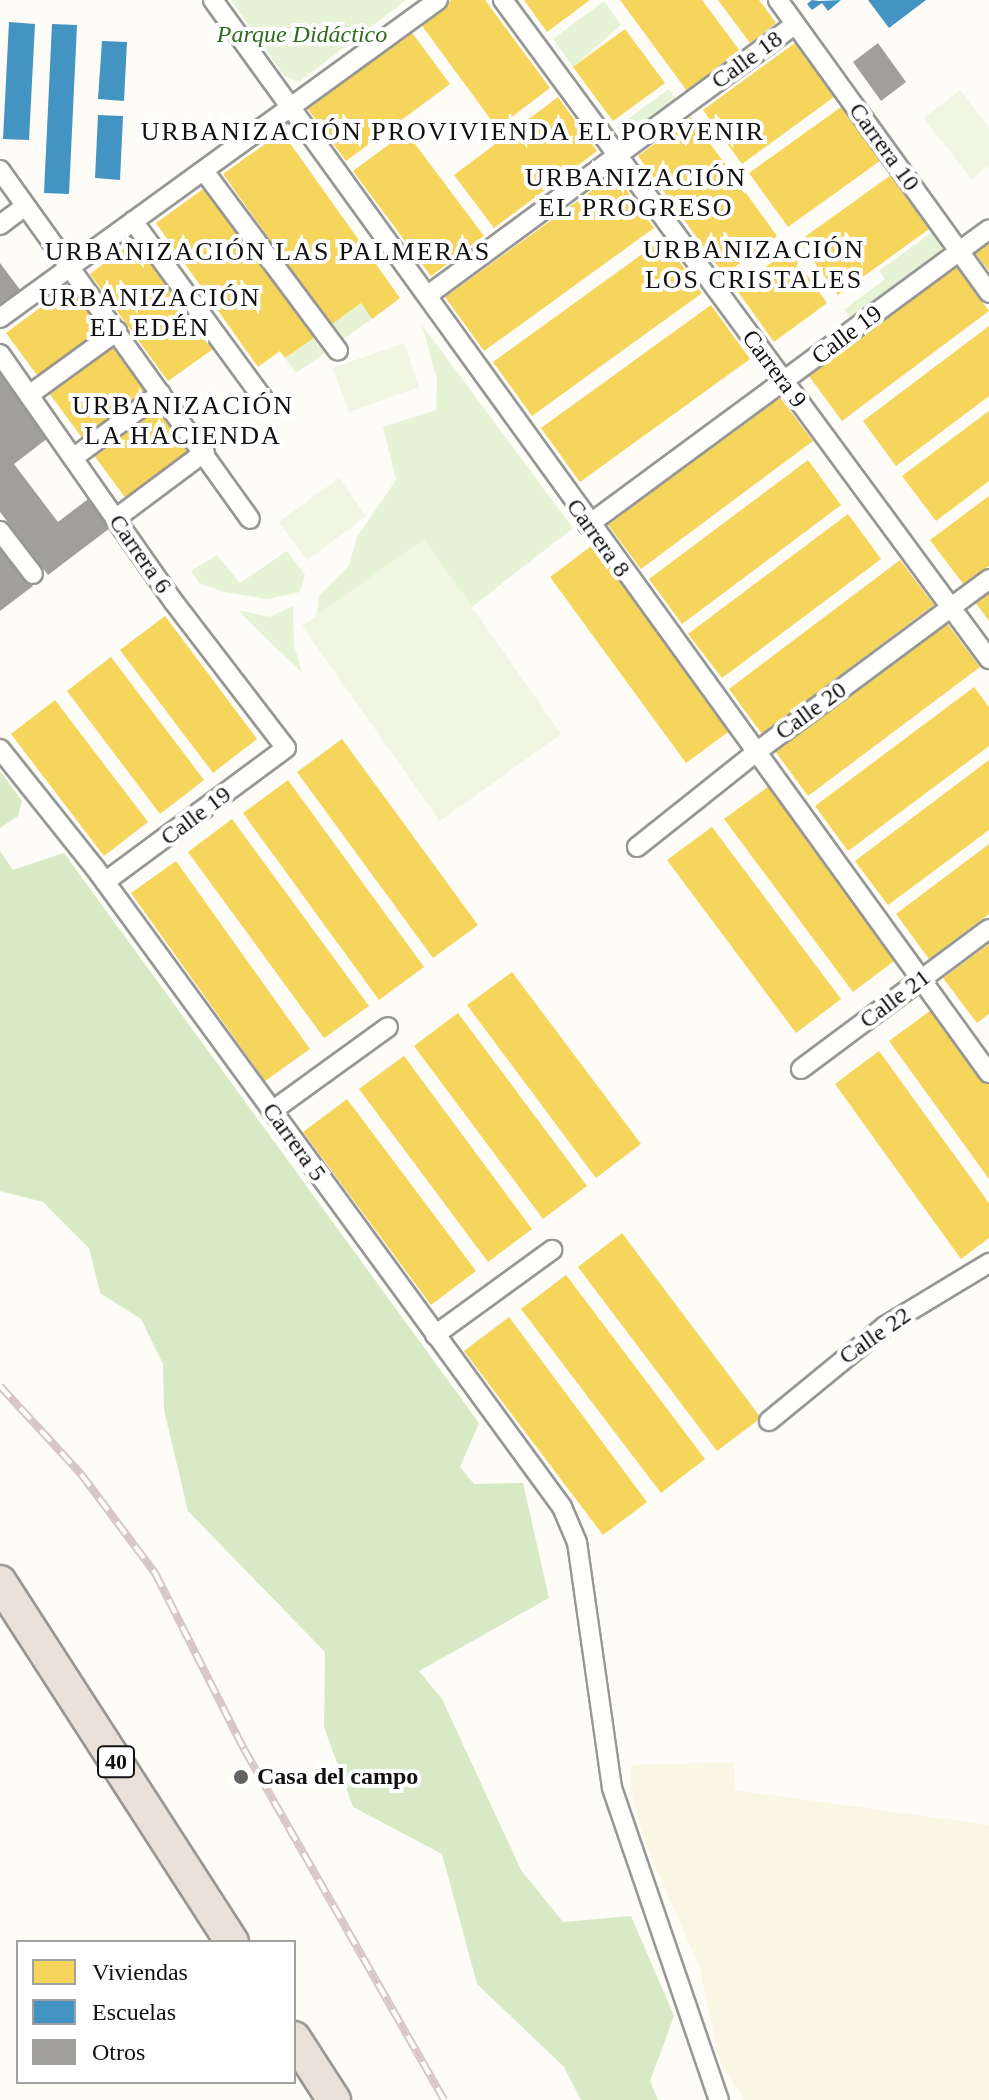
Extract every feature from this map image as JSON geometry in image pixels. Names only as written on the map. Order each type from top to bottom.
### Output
[{"type":"highway","name":"40","points":[[0,1582],[231,1940]]},
{"type":"highway","points":[[296,2041],[334,2100]]},
{"type":"street","name":"Carrera 8","points":[[213,0],[289,109],[428,295],[588,525],[989,1073]]},
{"type":"street","points":[[0,318],[438,0]]},
{"type":"street","name":"Carrera 9","points":[[503,0],[989,659]]},
{"type":"street","name":"Carrera 10","points":[[778,0],[989,293]]},
{"type":"street","name":"Calle 18","points":[[428,295],[795,24]]},
{"type":"street","points":[[0,170],[205,452],[250,519]]},
{"type":"street","points":[[204,171],[338,351]]},
{"type":"street","points":[[0,225],[25,206]]},
{"type":"street","points":[[133,221],[267,404]]},
{"type":"street","name":"Calle 19","points":[[588,525],[989,229]]},
{"type":"street","points":[[29,395],[117,331]]},
{"type":"street","name":"Carrera 6","points":[[0,354],[115,519],[286,748]]},
{"type":"street","points":[[73,458],[161,393]]},
{"type":"street","points":[[115,519],[205,452]]},
{"type":"street","points":[[0,531],[33,574]]},
{"type":"street","name":"Calle 20","points":[[637,847],[755,753],[989,579]]},
{"type":"street","name":"Calle 19","points":[[105,882],[286,748]]},
{"type":"street","name":"Carrera 5","points":[[0,749],[105,882],[562,1507],[577,1542],[612,1788],[719,2100]]},
{"type":"street","name":"Calle 21","points":[[801,1069],[989,929]]},
{"type":"street","points":[[272,1111],[388,1027]]},
{"type":"street","points":[[435,1335],[552,1250]]},
{"type":"street","name":"Calle 22","points":[[769,1421],[885,1326],[989,1263]]},
{"type":"shaded area","points":[[734,1762],[735,1790],[989,1825],[989,2100],[744,2100],[719,2059],[700,1968],[645,1843],[631,1790],[631,1765]]},
{"type":"green space","name":"Parque Didáctico","points":[[231,0],[406,0],[299,82],[284,76]]},
{"type":"green space","points":[[604,1],[621,25],[573,67],[553,39]]},
{"type":"green space","points":[[669,89],[676,99],[624,137],[617,127]]},
{"type":"green space","points":[[960,90],[989,128],[989,165],[971,179],[924,118]]},
{"type":"green space","points":[[929,217],[948,245],[948,257],[856,325],[844,310],[885,279],[879,271],[932,232],[925,220]]},
{"type":"green space","points":[[361,303],[372,319],[342,340],[331,325]]},
{"type":"green space","points":[[422,325],[573,528],[472,607],[424,540],[317,615],[319,596],[349,566],[357,537],[396,480],[383,427],[436,410],[437,380]]},
{"type":"green space","points":[[314,338],[325,353],[296,373],[285,358]]},
{"type":"green space","points":[[404,343],[419,387],[349,412],[333,368]]},
{"type":"green space","points":[[339,478],[366,516],[307,560],[279,522]]},
{"type":"green space","points":[[424,539],[561,734],[440,821],[302,626]]},
{"type":"green space","points":[[287,551],[305,575],[300,592],[268,599],[224,592],[199,583],[191,571],[217,555],[240,583]]},
{"type":"green space","points":[[293,606],[294,645],[302,673],[238,610],[270,617]]},
{"type":"green space","points":[[0,771],[22,801],[18,816],[0,828]]},
{"type":"green space","points":[[0,851],[13,870],[64,853],[479,1423],[460,1467],[474,1484],[523,1483],[549,1598],[419,1671],[442,1699],[521,1870],[563,1922],[631,1916],[674,2016],[650,2081],[658,2100],[581,2100],[564,2067],[477,1984],[442,1854],[353,1807],[324,1727],[325,1652],[188,1511],[164,1410],[163,1364],[141,1319],[100,1293],[89,1248],[43,1202],[0,1191]]},
{"type":"building: Viviendas","points":[[451,0],[485,0],[550,88],[497,128],[420,23]]},
{"type":"building: Viviendas","points":[[524,0],[590,0],[547,32]]},
{"type":"building: Viviendas","points":[[620,0],[702,0],[740,51],[687,91]]},
{"type":"building: Viviendas","points":[[718,0],[759,0],[776,23],[750,43]]},
{"type":"building: Viviendas","points":[[625,29],[665,83],[613,121],[573,67]]},
{"type":"building: Viviendas","points":[[410,30],[450,84],[346,161],[307,108]]},
{"type":"building: Viviendas","points":[[795,43],[834,97],[742,164],[703,110]]},
{"type":"building: Viviendas","points":[[558,97],[597,151],[494,228],[454,175]]},
{"type":"building: Viviendas","points":[[841,107],[880,161],[788,227],[749,173]]},
{"type":"building: Viviendas","points":[[691,117],[777,236],[724,275],[638,156]]},
{"type":"building: Viviendas","points":[[282,132],[400,298],[372,319],[361,303],[331,325],[223,174]]},
{"type":"building: Viviendas","points":[[406,132],[484,236],[431,276],[353,171]]},
{"type":"building: Viviendas","points":[[615,174],[654,228],[484,351],[445,297]]},
{"type":"building: Viviendas","points":[[891,175],[929,229],[838,295],[799,241]]},
{"type":"building: Viviendas","points":[[206,187],[314,338],[285,358],[280,351],[258,367],[156,223]]},
{"type":"building: Viviendas","points":[[663,239],[702,293],[532,416],[493,362]]},
{"type":"building: Viviendas","points":[[134,241],[213,349],[168,381],[90,274]]},
{"type":"building: Viviendas","points":[[989,242],[989,271],[975,253]]},
{"type":"building: Viviendas","points":[[789,250],[827,303],[774,342],[736,289]]},
{"type":"building: Viviendas","points":[[956,266],[989,311],[842,421],[809,376]]},
{"type":"building: Viviendas","points":[[72,284],[106,330],[40,379],[6,333]]},
{"type":"building: Viviendas","points":[[711,305],[750,359],[580,482],[541,428]]},
{"type":"building: Viviendas","points":[[989,326],[989,396],[896,466],[863,421]]},
{"type":"building: Viviendas","points":[[115,345],[149,391],[83,439],[49,393]]},
{"type":"building: Viviendas","points":[[779,396],[813,441],[641,569],[608,525]]},
{"type":"building: Viviendas","points":[[159,405],[192,451],[127,500],[93,454]]},
{"type":"building: Viviendas","points":[[989,411],[989,481],[936,521],[902,476]]},
{"type":"building: Viviendas","points":[[808,460],[841,505],[682,624],[649,579]]},
{"type":"building: Viviendas","points":[[989,496],[989,566],[964,585],[930,540]]},
{"type":"building: Viviendas","points":[[848,514],[881,559],[722,678],[688,634]]},
{"type":"building: Viviendas","points":[[594,544],[731,730],[686,763],[550,577]]},
{"type":"building: Viviendas","points":[[900,560],[934,605],[762,734],[729,689]]},
{"type":"building: Viviendas","points":[[989,592],[989,621],[975,602]]},
{"type":"building: Viviendas","points":[[165,616],[257,739],[213,773],[120,650]]},
{"type":"building: Viviendas","points":[[946,622],[980,667],[808,796],[775,751]]},
{"type":"building: Viviendas","points":[[111,657],[204,780],[160,814],[67,691]]},
{"type":"building: Viviendas","points":[[974,687],[989,707],[989,746],[848,851],[815,806]]},
{"type":"building: Viviendas","points":[[55,700],[148,822],[104,856],[11,734]]},
{"type":"building: Viviendas","points":[[342,739],[478,925],[433,958],[297,772]]},
{"type":"building: Viviendas","points":[[989,760],[989,830],[888,905],[855,861]]},
{"type":"building: Viviendas","points":[[288,780],[424,967],[379,1000],[243,813]]},
{"type":"building: Viviendas","points":[[769,786],[898,958],[853,992],[724,819]]},
{"type":"building: Viviendas","points":[[232,819],[369,1006],[324,1038],[188,852]]},
{"type":"building: Viviendas","points":[[712,827],[841,999],[796,1033],[667,860]]},
{"type":"building: Viviendas","points":[[989,844],[989,914],[929,959],[896,914]]},
{"type":"building: Viviendas","points":[[176,861],[310,1049],[265,1081],[131,893]]},
{"type":"building: Viviendas","points":[[989,944],[989,1014],[977,1023],[943,978]]},
{"type":"building: Viviendas","points":[[512,972],[641,1144],[596,1178],[467,1005]]},
{"type":"building: Viviendas","points":[[934,1008],[989,1084],[989,1179],[889,1041]]},
{"type":"building: Viviendas","points":[[458,1013],[587,1186],[543,1219],[414,1046]]},
{"type":"building: Viviendas","points":[[879,1051],[989,1203],[989,1238],[961,1259],[835,1084]]},
{"type":"building: Viviendas","points":[[404,1056],[532,1229],[488,1262],[359,1089]]},
{"type":"building: Viviendas","points":[[347,1099],[476,1271],[431,1305],[303,1132]]},
{"type":"building: Viviendas","points":[[622,1233],[761,1418],[717,1451],[578,1267]]},
{"type":"building: Viviendas","points":[[566,1275],[705,1459],[661,1493],[521,1309]]},
{"type":"building: Viviendas","points":[[509,1317],[647,1502],[603,1535],[464,1351]]},
{"type":"building: Escuelas","points":[[812,0],[841,0],[828,11],[822,3],[812,10],[807,4]]},
{"type":"building: Escuelas","points":[[868,0],[926,0],[889,28]]},
{"type":"building: Escuelas","points":[[9,22],[35,24],[29,140],[3,139]]},
{"type":"building: Escuelas","points":[[52,24],[77,25],[69,194],[44,193]]},
{"type":"building: Escuelas","points":[[102,41],[127,42],[124,101],[98,99]]},
{"type":"building: Escuelas","points":[[98,115],[123,116],[120,180],[95,178]]},
{"type":"building: Otros","points":[[878,43],[906,82],[881,101],[853,62]]},
{"type":"building: Otros","points":[[0,263],[21,291],[0,307]]},
{"type":"building: Otros","points":[[0,373],[48,438],[14,464],[58,522],[92,496],[114,525],[48,575],[0,512]]},
{"type":"building: Otros","points":[[0,543],[33,586],[0,611]]},
{"type":"railway","points":[[0,1386],[81,1474],[155,1573],[244,1749],[444,2100]]},
{"type":"place","name":"Casa del campo","points":[[241,1777]]},
{"type":"district","name":"URBANIZACIÓN PROVIVIENDA EL PORVENIR","points":[[453,132]]},
{"type":"district","name":"URBANIZACIÓN EL PROGRESO","points":[[636,193]]},
{"type":"district","name":"URBANIZACIÓN LAS PALMERAS","points":[[268,252]]},
{"type":"district","name":"URBANIZACIÓN LOS CRISTALES","points":[[754,265]]},
{"type":"district","name":"URBANIZACIÓN EL EDÉN","points":[[150,313]]},
{"type":"district","name":"URBANIZACIÓN LA HACIENDA","points":[[183,421]]}]
